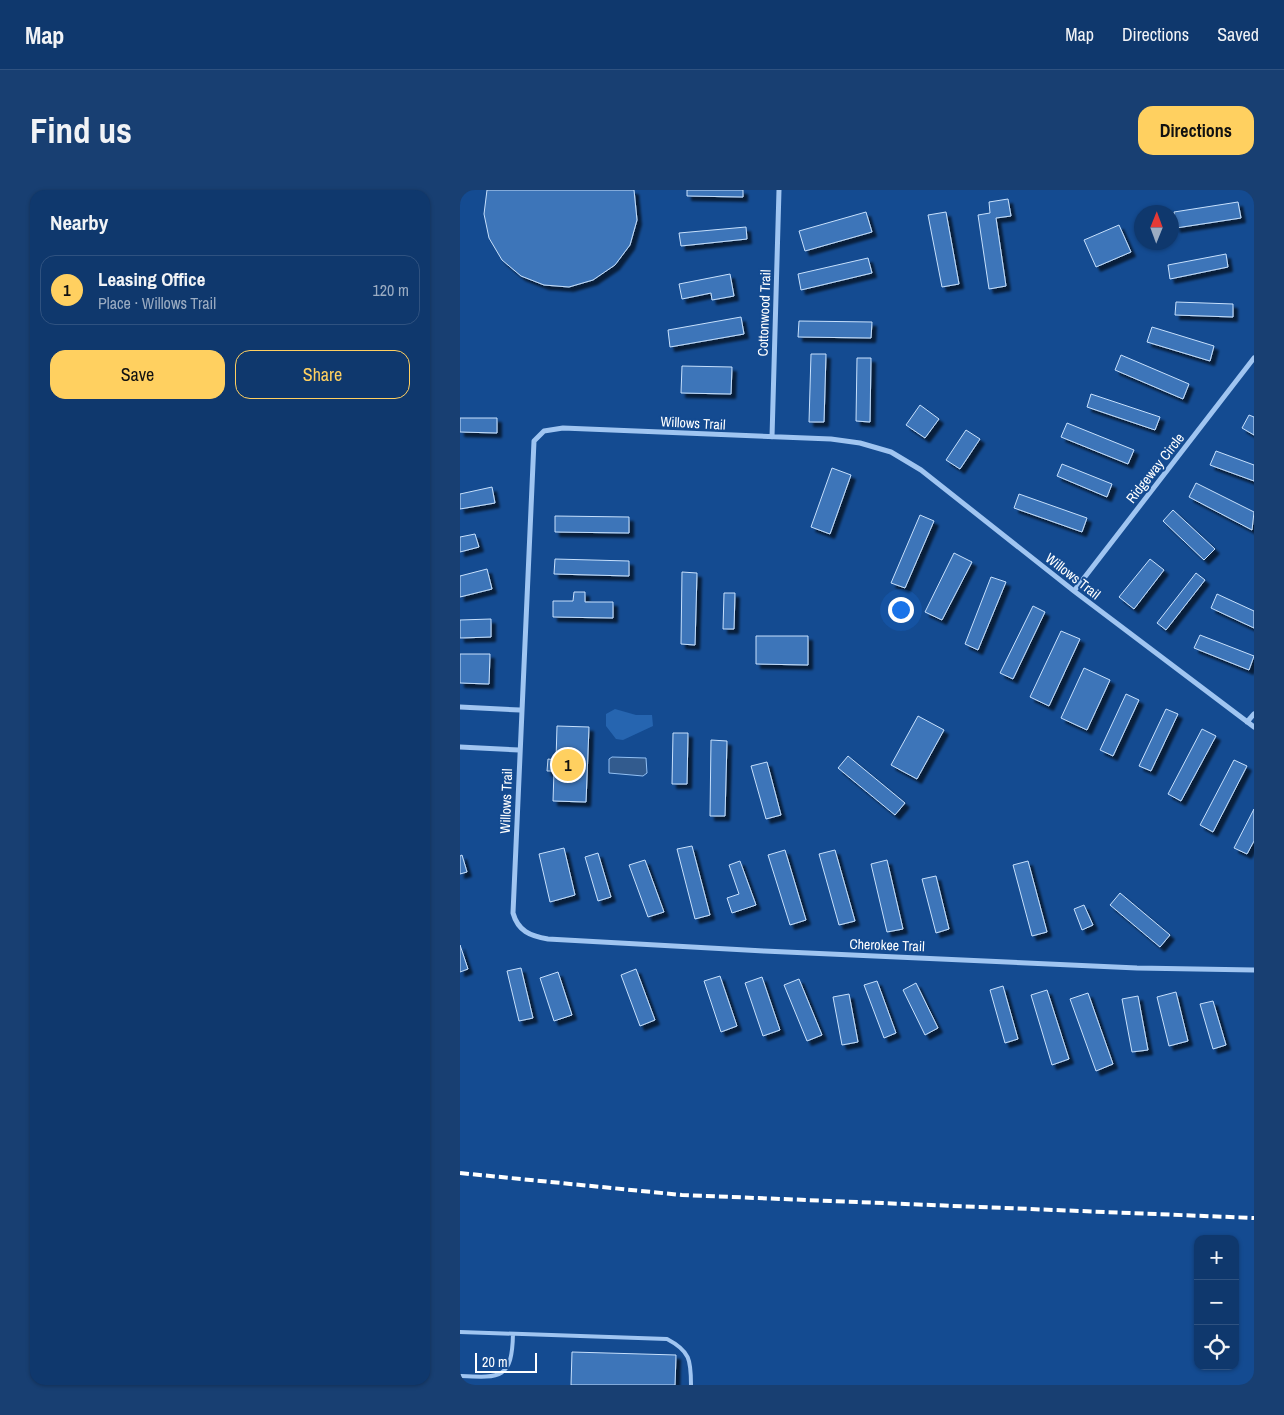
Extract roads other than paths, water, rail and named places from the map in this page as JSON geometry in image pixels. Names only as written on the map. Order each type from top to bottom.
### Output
[{"type":"street","name":"Cottonwood Trail","points":[[772,437],[779,190]]},
{"type":"street","name":"Ridgeway Circle","points":[[1074,591],[1254,358]]},
{"type":"street","name":"Willows Trail","points":[[521,930],[513,913],[532,448],[538,434],[553,428],[846,441],[876,447],[906,459],[1074,591],[1254,727]]},
{"type":"street","points":[[460,707],[520,710]]},
{"type":"street","points":[[1247,722],[1254,714]]},
{"type":"street","points":[[460,747],[519,750]]},
{"type":"street","name":"Cherokee Trail","points":[[521,930],[529,935],[548,939],[764,951],[1127,967],[1254,970]]},
{"type":"lane","points":[[460,1332],[667,1339],[681,1346],[691,1362],[691,1385]]},
{"type":"lane","points":[[460,1376],[492,1377],[508,1368],[513,1357],[513,1334]]},
{"type":"railway","points":[[460,1173],[682,1195],[1254,1218]]},
{"type":"place","name":"Leasing Office","points":[[568,765]]}]
